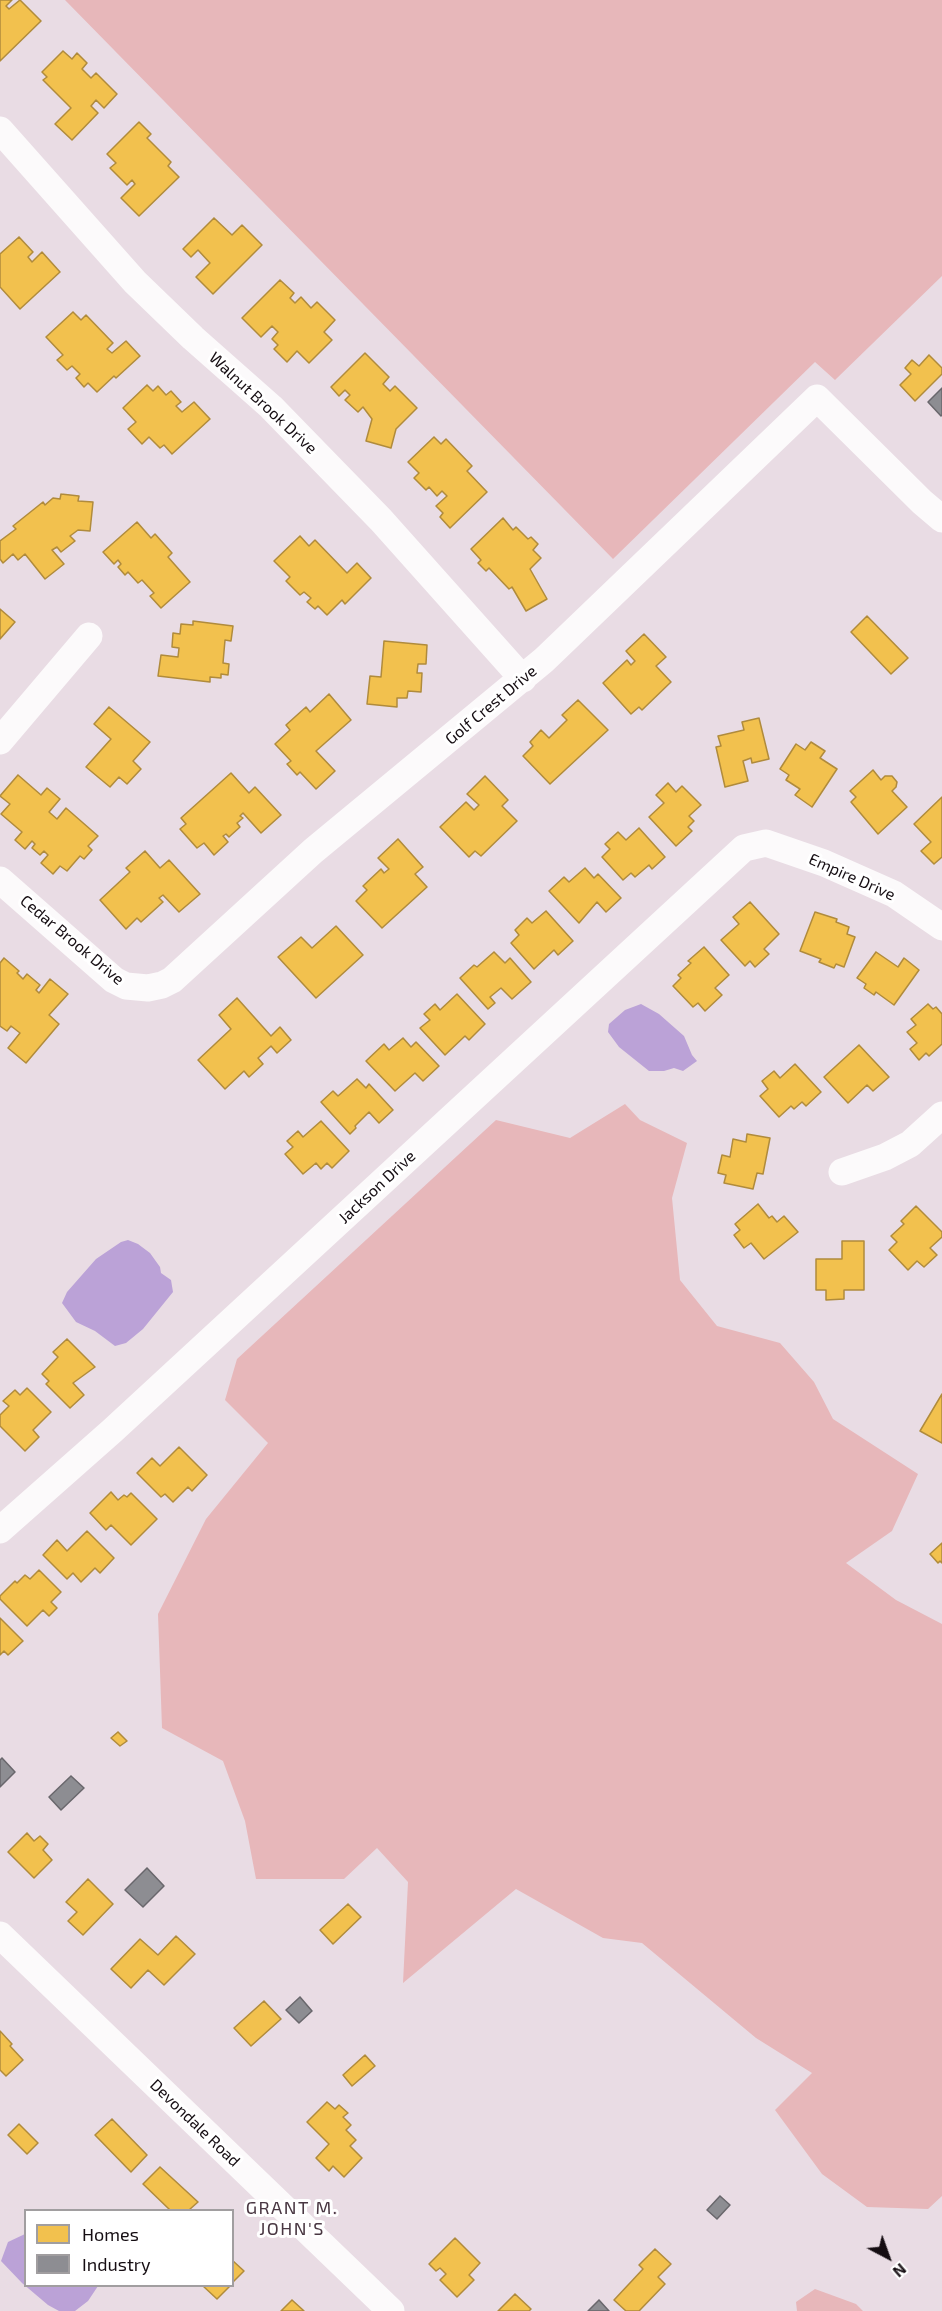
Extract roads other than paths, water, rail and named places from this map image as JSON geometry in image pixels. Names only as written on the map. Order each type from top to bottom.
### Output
[{"type":"street","name":"Walnut Brook Drive","points":[[0,130],[135,282],[193,338],[271,407],[381,520],[523,679]]},
{"type":"street","name":"Golf Crest Drive","points":[[148,988],[162,986],[172,980],[345,823],[523,679],[574,633],[817,398],[942,519]]},
{"type":"street","points":[[0,741],[89,636]]},
{"type":"street","name":"Empire Drive","points":[[754,845],[766,843],[861,878],[894,894],[942,927]]},
{"type":"street","name":"Jackson Drive","points":[[0,1530],[121,1423],[735,854],[754,845]]},
{"type":"street","name":"Cedar Brook Drive","points":[[0,880],[114,980],[126,986],[148,988]]},
{"type":"street","points":[[842,1172],[885,1158],[910,1144],[942,1115]]},
{"type":"street","name":"Devondale Road","points":[[0,1935],[391,2311]]},
{"type":"district","name":"GRANT M. JOHN'S","points":[[292,2218]]}]
